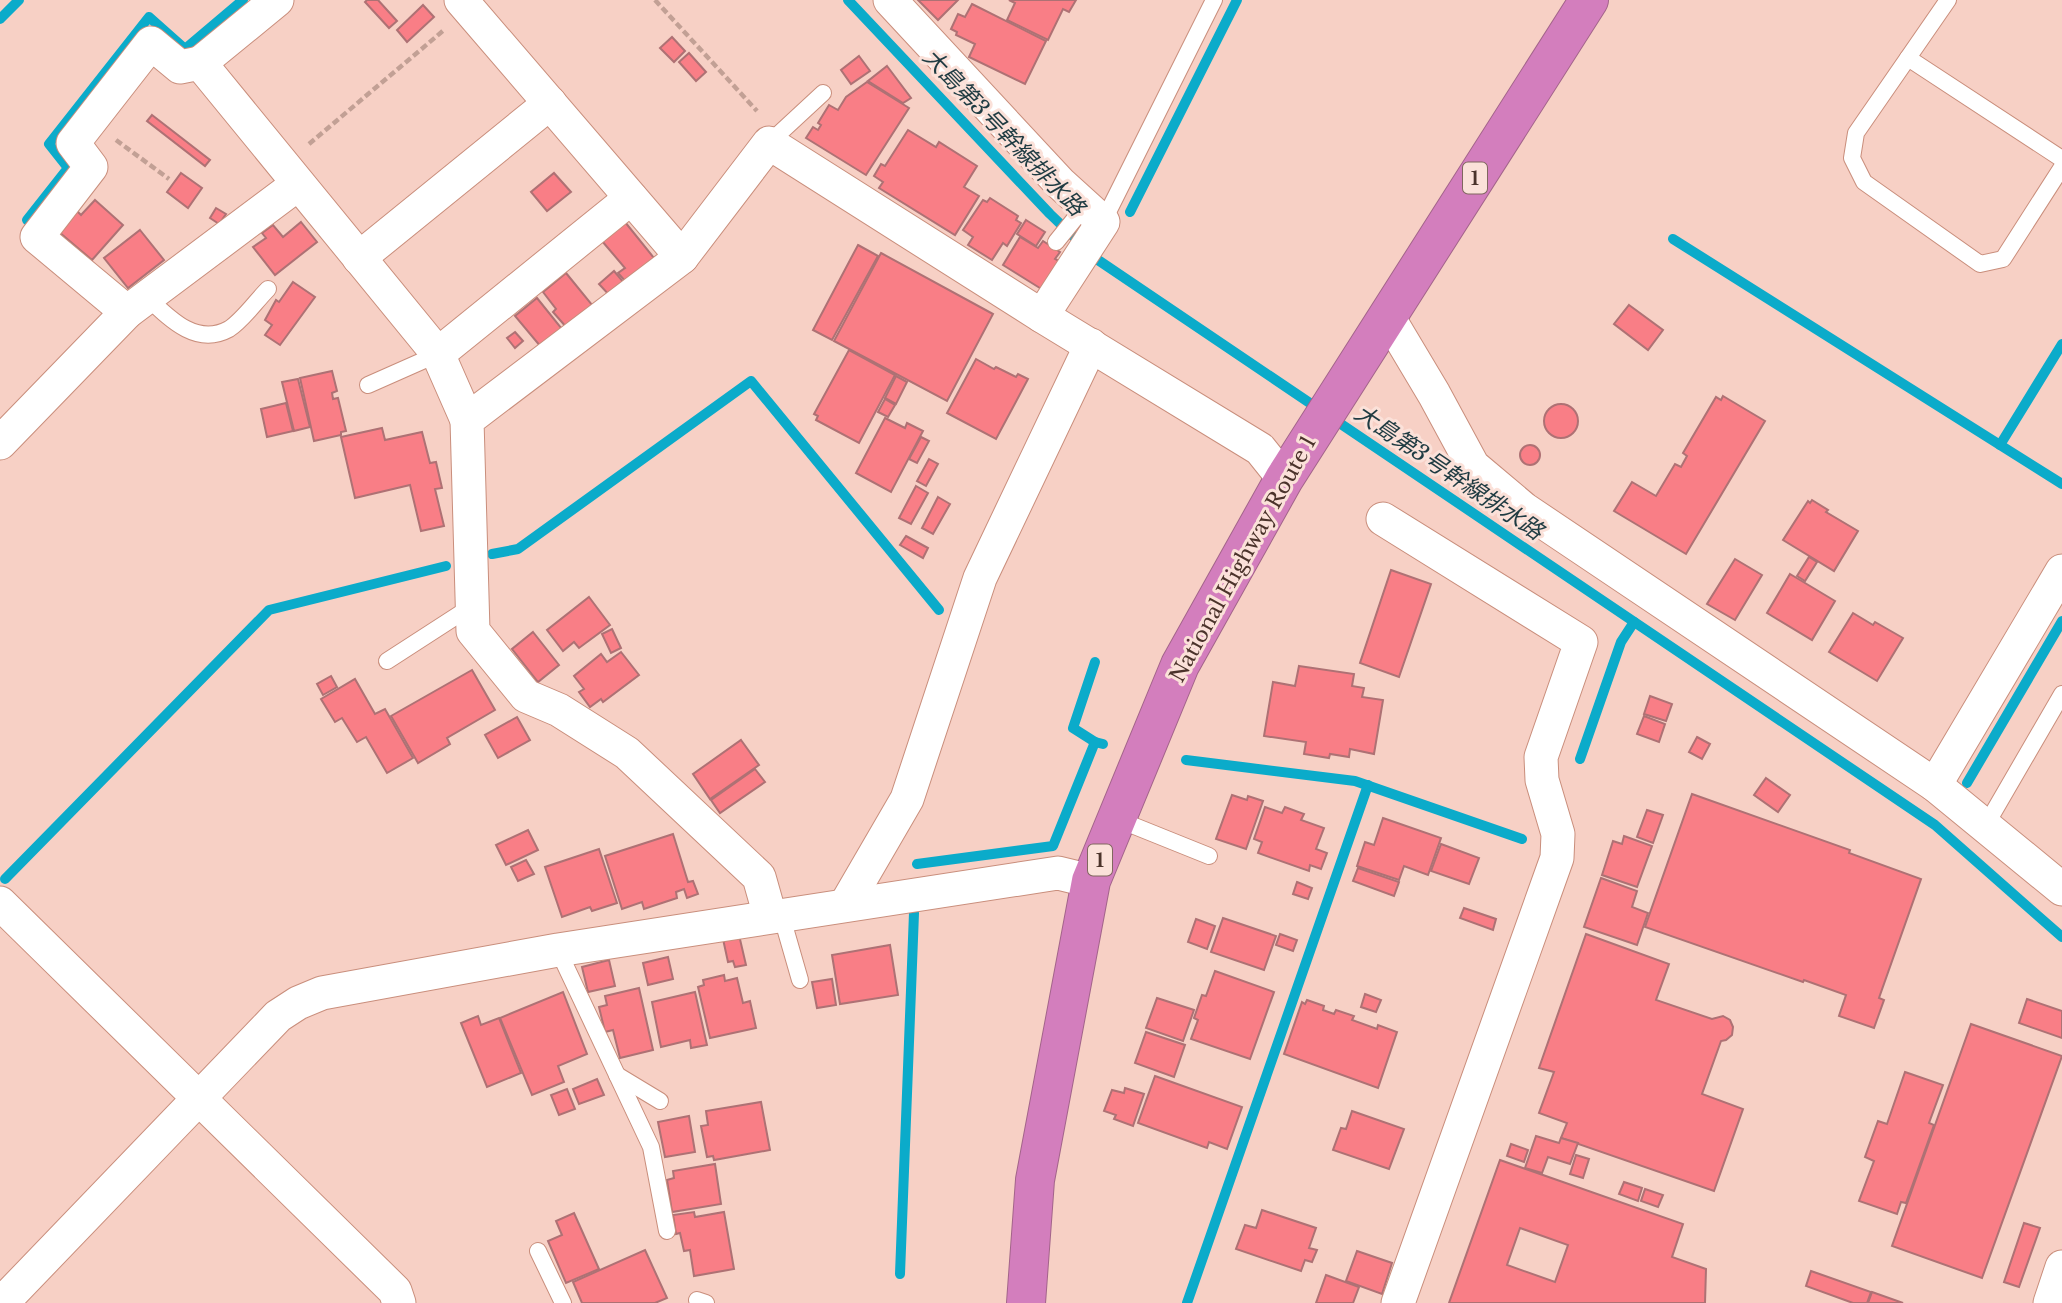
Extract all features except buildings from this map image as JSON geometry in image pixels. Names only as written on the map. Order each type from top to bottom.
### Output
[{"type":"highway","name":"National Highway Route 1","points":[[1026,1303],[1035,1180],[1091,881],[1180,664],[1291,468],[1589,0]]},
{"type":"street","points":[[137,305],[37,237],[91,167],[73,143],[151,43],[180,67],[200,63],[277,0]]},
{"type":"street","points":[[890,0],[1091,218],[1066,253],[1042,316]]},
{"type":"street","points":[[465,5],[682,257]]},
{"type":"street","points":[[200,63],[438,354],[467,420],[473,631],[527,696],[559,710],[627,753],[759,877],[776,915]]},
{"type":"street","points":[[359,258],[550,103]]},
{"type":"street","points":[[467,420],[682,257],[774,139],[1042,316],[1291,468]]},
{"type":"street","points":[[0,443],[137,305],[291,174]]},
{"type":"street","points":[[438,354],[631,198]]},
{"type":"street","points":[[1385,319],[1394,327],[1473,466],[1524,509],[1935,785],[2062,888]]},
{"type":"street","points":[[846,904],[907,799],[980,578],[1091,345]]},
{"type":"street","points":[[1383,519],[1581,642],[1541,757],[1542,780],[1558,834],[1557,858],[1398,1303]]},
{"type":"street","points":[[1935,785],[2062,571]]},
{"type":"street","points":[[2,1303],[278,1016],[298,1003],[322,993],[558,950],[1058,873],[1091,881]]},
{"type":"street","points":[[0,903],[395,1291],[399,1303]]},
{"type":"street","points":[[2050,1303],[2062,1268]]},
{"type":"lane","points":[[1091,218],[1214,0]]},
{"type":"lane","points":[[1948,0],[1856,133],[1853,158],[1864,182],[1980,264],[2004,259],[2062,167]]},
{"type":"lane","points":[[1908,58],[2062,159]]},
{"type":"lane","points":[[774,139],[823,93]]},
{"type":"lane","points":[[137,305],[187,331],[213,335],[230,328],[268,289]]},
{"type":"lane","points":[[368,385],[438,354]]},
{"type":"lane","points":[[387,661],[472,606]]},
{"type":"lane","points":[[1986,825],[2062,694]]},
{"type":"lane","points":[[1117,819],[1209,856]]},
{"type":"lane","points":[[776,915],[800,980]]},
{"type":"lane","points":[[558,950],[651,1147],[667,1231]]},
{"type":"lane","points":[[617,1074],[660,1101]]},
{"type":"lane","points":[[538,1251],[563,1303]]},
{"type":"path","points":[[655,0],[774,139]]},
{"type":"path","points":[[291,174],[465,5]]},
{"type":"path","points":[[90,122],[169,178]]},
{"type":"waterway","points":[[0,19],[19,0]]},
{"type":"waterway","points":[[27,220],[68,168],[49,144],[149,17],[185,49],[243,0]]},
{"type":"waterway","name":"大島第3号幹線排水路","points":[[848,0],[1050,214],[1098,260],[1935,825],[2062,937]]},
{"type":"waterway","points":[[1130,212],[1237,0]]},
{"type":"waterway","points":[[1673,239],[2062,484]]},
{"type":"waterway","points":[[2000,445],[2062,344]]},
{"type":"waterway","points":[[492,554],[518,549],[751,381],[939,610]]},
{"type":"waterway","points":[[5,879],[269,610],[446,566]]},
{"type":"waterway","points":[[1967,783],[2062,621]]},
{"type":"waterway","points":[[1580,759],[1621,642],[1634,622]]},
{"type":"waterway","points":[[1095,662],[1073,728],[1103,744]]},
{"type":"waterway","points":[[917,864],[1053,846],[1095,742]]},
{"type":"waterway","points":[[1186,760],[1355,781],[1522,839]]},
{"type":"waterway","points":[[1187,1303],[1368,785]]},
{"type":"waterway","points":[[900,1274],[914,913]]}]
